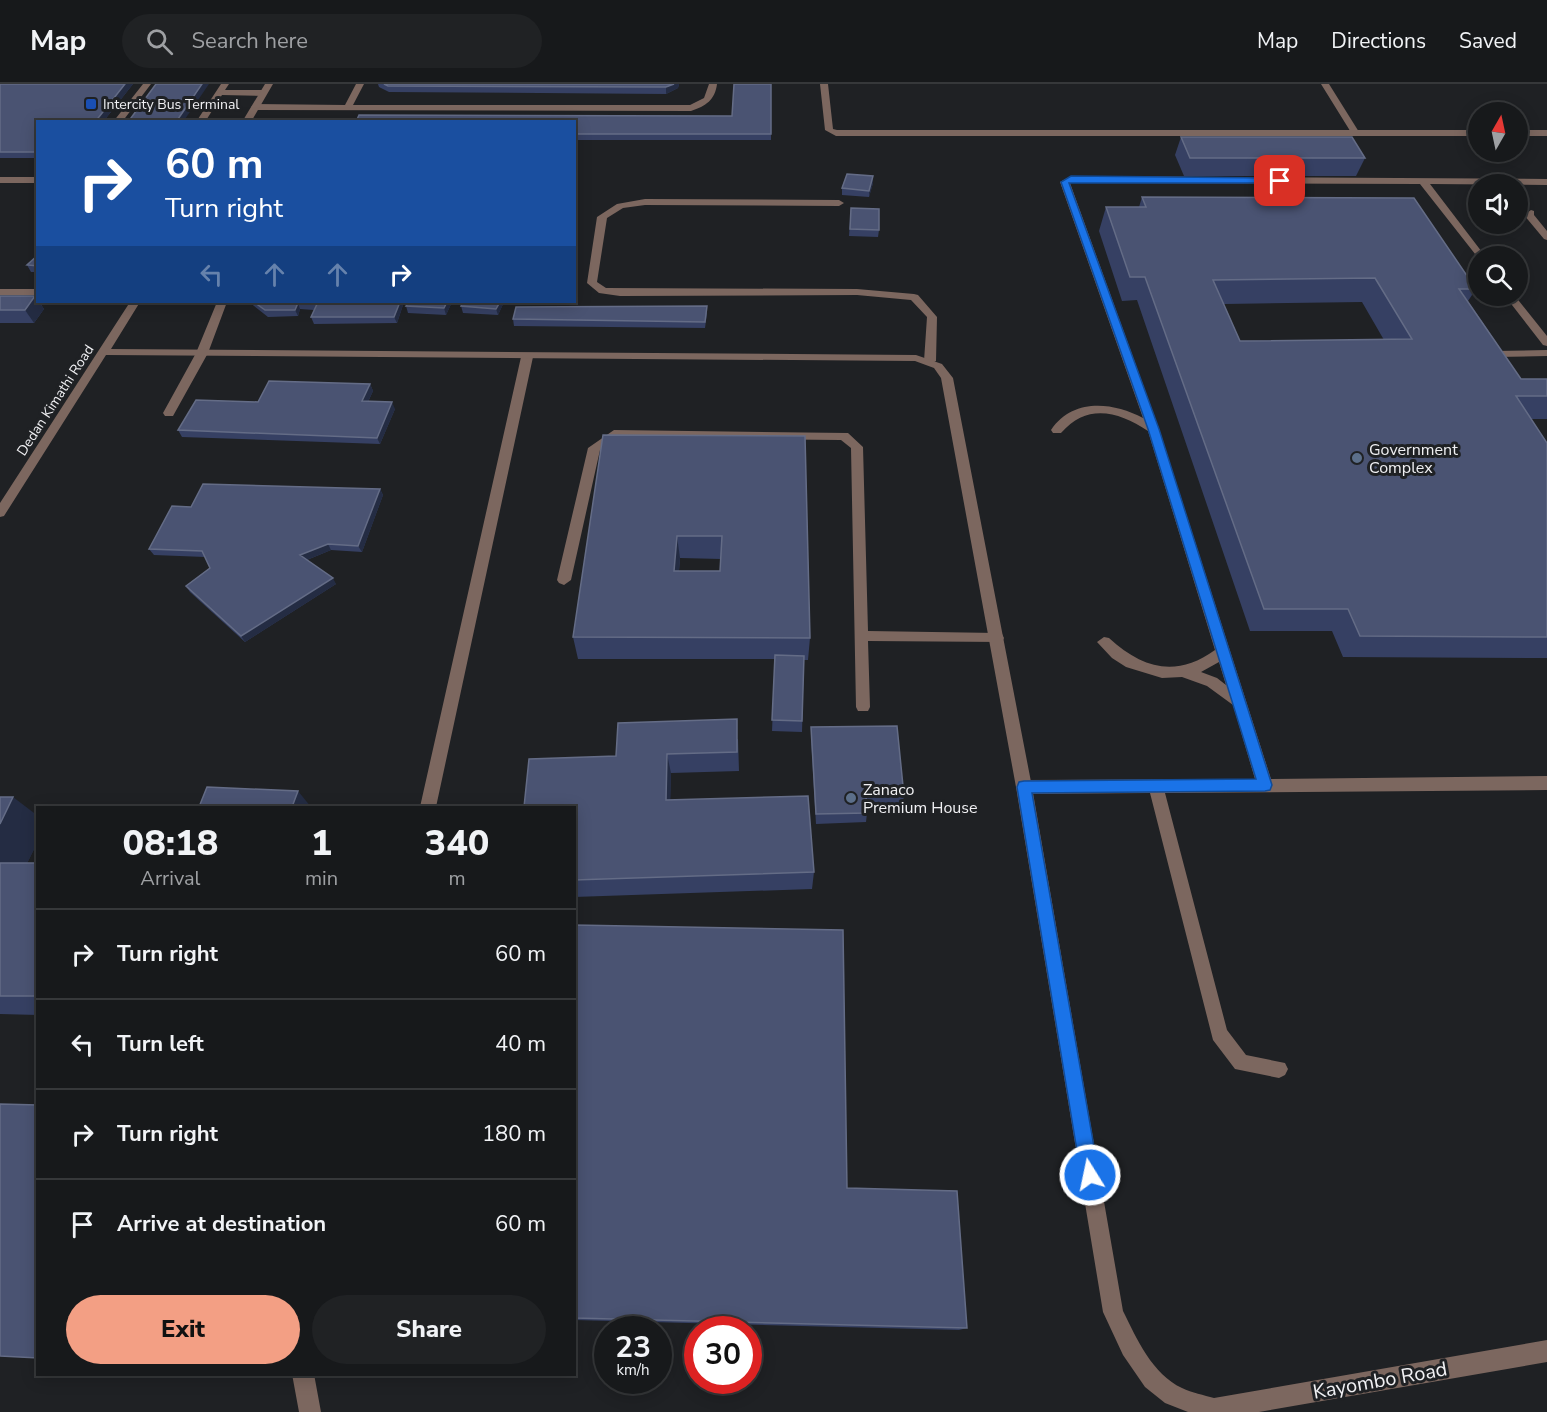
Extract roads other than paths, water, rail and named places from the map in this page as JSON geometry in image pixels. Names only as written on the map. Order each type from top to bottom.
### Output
[{"type":"street","points":[[119,120],[147,84]]},
{"type":"street","points":[[247,120],[269,84]]},
{"type":"street","points":[[348,107],[360,84]]},
{"type":"street","points":[[255,107],[691,108],[704,105],[713,94],[713,84]]},
{"type":"street","points":[[824,84],[829,130],[836,133],[1468,133]]},
{"type":"street","points":[[1324,84],[1355,132]]},
{"type":"street","points":[[201,120],[222,88],[263,93]]},
{"type":"street","points":[[1528,133],[1547,133]]},
{"type":"street","points":[[0,180],[36,180]]},
{"type":"street","points":[[1265,785],[1154,429],[1065,182],[1066,180],[1547,183]]},
{"type":"street","points":[[1423,182],[1472,246]]},
{"type":"street","points":[[840,204],[645,202],[620,206],[602,217],[592,283],[603,291],[620,293],[857,292],[914,297],[932,316],[930,361]]},
{"type":"street","points":[[1531,213],[1529,215],[1547,237]]},
{"type":"street","points":[[0,292],[36,292]]},
{"type":"street","name":"Dedan Kimathi Road","points":[[0,512],[134,303]]},
{"type":"street","points":[[169,413],[202,353],[222,303]]},
{"type":"street","points":[[1518,306],[1547,344]]},
{"type":"street","points":[[104,352],[527,357],[916,358],[930,361],[944,370],[948,378],[1024,787],[1547,783]]},
{"type":"street","points":[[1495,354],[1547,353]]},
{"type":"street","points":[[428,806],[527,357]]},
{"type":"street","points":[[1057,430],[1069,416],[1102,409],[1130,415],[1154,429]]},
{"type":"street","points":[[564,580],[594,448],[614,434],[844,436],[857,447],[863,707]]},
{"type":"street","points":[[862,636],[997,638]]},
{"type":"street","points":[[1104,642],[1128,663],[1167,673],[1199,669],[1223,652]]},
{"type":"street","points":[[1184,672],[1212,682],[1238,700]]},
{"type":"street","points":[[1156,786],[1219,1034],[1241,1064],[1279,1069]]},
{"type":"street","name":"Kayombo Road","points":[[1024,787],[1113,1312],[1128,1344],[1149,1376],[1173,1395],[1214,1408],[1547,1351]]},
{"type":"street","points":[[303,1376],[310,1412]]},
{"type":"place","name":"Intercity Bus Terminal","points":[[91,104]]},
{"type":"place","name":"Government Complex","points":[[1357,458]]},
{"type":"place","name":"Zanaco Premium House","points":[[851,798]]}]
